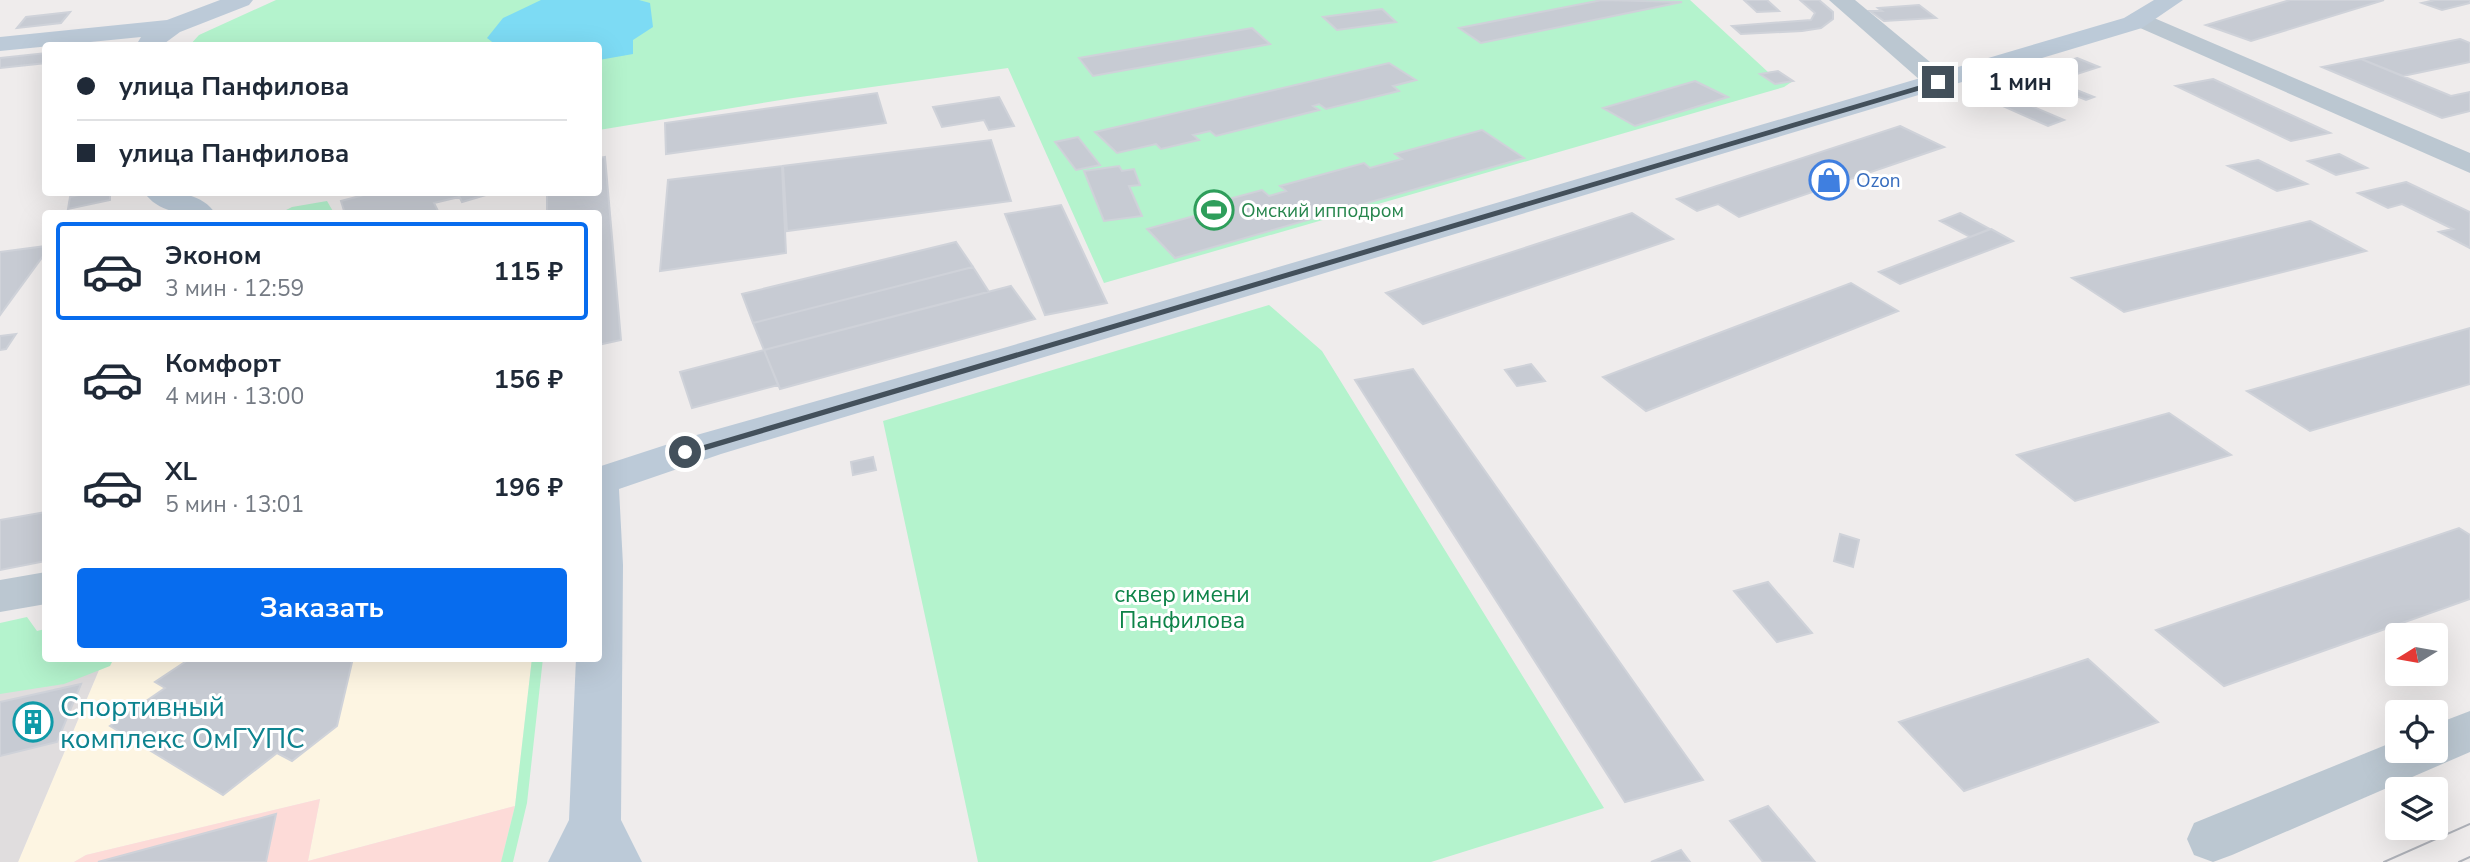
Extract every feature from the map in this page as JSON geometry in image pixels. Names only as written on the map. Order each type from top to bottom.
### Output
[{"type":"main road","points":[[0,44],[171,27],[242,0]]},
{"type":"main road","points":[[602,480],[707,445],[1938,82],[2140,19],[2171,0]]},
{"type":"main road","points":[[151,42],[171,27]]},
{"type":"main road","points":[[167,196],[193,210]]},
{"type":"main road","points":[[595,848],[599,662]]},
{"type":"street","points":[[1841,0],[1938,82]]},
{"type":"street","points":[[2140,19],[2470,164]]},
{"type":"street","points":[[0,596],[42,588]]},
{"type":"street","points":[[2448,740],[2470,730]]},
{"type":"street","points":[[2213,839],[2394,763]]},
{"type":"shaded area","points":[[0,644],[42,657],[42,662],[102,662],[18,862],[0,862]]},
{"type":"shaded area","points":[[102,662],[532,662],[515,806],[308,861],[320,799],[86,855],[74,862],[18,862]]},
{"type":"shaded area","points":[[320,799],[308,861],[515,806],[501,862],[74,862],[86,855]]},
{"type":"green space","name":"Омский ипподром","points":[[276,0],[1690,0],[1768,72],[1778,71],[1793,81],[1784,87],[1104,283],[1008,68],[793,98],[602,130],[602,42],[193,42],[199,35]]},
{"type":"green space","points":[[327,201],[332,210],[286,210]]},
{"type":"green space","name":"сквер имени Панфилова","points":[[1269,305],[1322,351],[1604,808],[1431,862],[978,862],[883,421]]},
{"type":"green space","points":[[27,617],[37,631],[42,630],[42,662],[112,662],[110,666],[64,684],[0,694],[0,623]]},
{"type":"green space","points":[[532,662],[543,662],[527,803],[513,862],[501,862],[515,806]]},
{"type":"water","points":[[541,0],[639,0],[650,3],[653,27],[633,40],[633,54],[602,59],[602,42],[492,42],[487,38],[503,18]]},
{"type":"building","points":[[1602,0],[1682,2],[1481,43],[1459,28]]},
{"type":"building","points":[[1744,0],[1767,0],[1779,11],[1757,12]]},
{"type":"building","points":[[1800,0],[1819,0],[1833,12],[1833,19],[1821,28],[1802,31],[1741,34],[1732,26],[1811,20],[1815,13]]},
{"type":"building","points":[[2290,0],[2384,0],[2251,41],[2206,25]]},
{"type":"building","points":[[2435,0],[2470,0],[2470,3],[2442,10],[2422,3]]},
{"type":"building","points":[[1919,5],[1936,18],[1884,21],[1870,11],[1882,11],[1878,8]]},
{"type":"building","points":[[1382,9],[1396,22],[1337,30],[1323,17]]},
{"type":"building","points":[[70,12],[61,23],[17,28],[26,17]]},
{"type":"building","points":[[1252,28],[1270,44],[1093,76],[1079,58]]},
{"type":"building","points":[[2460,39],[2470,43],[2470,62],[2403,76],[2361,59]]},
{"type":"building","points":[[42,53],[42,63],[0,68],[0,58]]},
{"type":"building","points":[[2077,58],[2099,67],[2071,76],[2049,67]]},
{"type":"building","points":[[2361,59],[2451,96],[2470,92],[2470,111],[2442,118],[2322,67]]},
{"type":"building","points":[[1389,63],[1416,80],[1393,86],[1399,91],[1326,109],[1319,104],[1313,106],[1319,110],[1216,136],[1210,131],[1193,135],[1199,140],[1161,149],[1156,144],[1117,153],[1095,132]]},
{"type":"building","points":[[1778,71],[1793,81],[1775,84],[1760,74]]},
{"type":"building","points":[[2049,79],[2094,97],[2086,100],[2064,91],[2040,99],[2017,89]]},
{"type":"building","points":[[2213,79],[2330,133],[2291,141],[2176,86]]},
{"type":"building","points":[[1695,81],[1728,97],[1635,126],[1603,108]]},
{"type":"building","points":[[1994,90],[2064,120],[2048,126],[1978,95]]},
{"type":"building","points":[[877,93],[886,123],[666,154],[665,123]]},
{"type":"building","points":[[999,97],[1014,126],[989,130],[984,120],[942,127],[933,107]]},
{"type":"building","points":[[1900,126],[1944,147],[1739,217],[1718,204],[1697,211],[1677,199]]},
{"type":"building","points":[[1482,130],[1524,158],[1175,258],[1147,229],[1205,213],[1199,207],[1262,190],[1269,196],[1286,191],[1280,186],[1364,163],[1370,168],[1402,159],[1395,154]]},
{"type":"building","points":[[1078,137],[1100,165],[1076,170],[1055,142]]},
{"type":"building","points":[[991,140],[1011,201],[787,231],[783,166]]},
{"type":"building","points":[[2339,154],[2367,168],[2336,175],[2308,161]]},
{"type":"building","points":[[602,157],[605,157],[621,340],[602,344],[602,210],[547,210],[547,196],[602,196]]},
{"type":"building","points":[[2258,160],[2307,184],[2277,191],[2228,166]]},
{"type":"building","points":[[782,166],[786,253],[660,271],[668,180]]},
{"type":"building","points":[[1119,166],[1122,171],[1134,169],[1140,185],[1129,186],[1142,216],[1104,221],[1084,171]]},
{"type":"building","points":[[2406,182],[2470,212],[2470,248],[2439,232],[2453,229],[2402,204],[2388,208],[2358,193]]},
{"type":"building","points":[[110,196],[110,200],[68,209],[70,197]]},
{"type":"building","points":[[360,196],[459,197],[434,203],[438,210],[344,210],[341,201]]},
{"type":"building","points":[[459,196],[482,196],[462,202]]},
{"type":"building","points":[[1061,205],[1107,303],[1045,315],[1005,214]]},
{"type":"building","points":[[1632,213],[1673,239],[1423,324],[1386,293]]},
{"type":"building","points":[[1960,213],[1990,229],[1970,237],[1940,221]]},
{"type":"building","points":[[2310,221],[2366,251],[2124,312],[2072,278]]},
{"type":"building","points":[[1991,229],[2013,241],[1900,284],[1879,272]]},
{"type":"building","points":[[956,242],[973,267],[753,323],[742,294]]},
{"type":"building","points":[[42,247],[42,257],[0,315],[0,252]]},
{"type":"building","points":[[973,267],[989,292],[764,350],[753,323]]},
{"type":"building","points":[[1851,283],[1898,311],[1646,411],[1603,377]]},
{"type":"building","points":[[1011,286],[1035,319],[780,389],[764,350]]},
{"type":"building","points":[[2470,328],[2470,384],[2310,431],[2247,391]]},
{"type":"building","points":[[16,334],[6,349],[0,350],[0,336]]},
{"type":"building","points":[[764,350],[778,385],[692,408],[680,372]]},
{"type":"building","points":[[1531,364],[1545,381],[1517,386],[1505,370]]},
{"type":"building","points":[[1413,369],[1703,780],[1625,802],[1355,380]]},
{"type":"building","points":[[2169,413],[2231,455],[2075,501],[2017,455]]},
{"type":"building","points":[[873,457],[876,470],[853,475],[851,462]]},
{"type":"building","points":[[42,513],[42,562],[0,570],[0,520]]},
{"type":"building","points":[[2459,528],[2470,535],[2470,599],[2402,623],[2385,623],[2385,629],[2224,686],[2156,630]]},
{"type":"building","points":[[1840,534],[1859,540],[1853,567],[1834,561]]},
{"type":"building","points":[[1768,582],[1812,633],[1777,642],[1734,591]]},
{"type":"building","points":[[2088,659],[2158,722],[1964,791],[1899,722]]},
{"type":"building","points":[[185,662],[352,662],[337,726],[292,761],[277,753],[223,795],[110,726],[165,688],[155,682]]},
{"type":"building","name":"Спортивный комплекс ОмГУПС","points":[[81,684],[57,742],[0,756],[0,702]]},
{"type":"building","points":[[1768,806],[1815,862],[1763,862],[1730,821]]},
{"type":"building","points":[[276,814],[266,862],[98,862]]},
{"type":"building","points":[[1681,850],[1690,862],[1651,862]]},
{"type":"tram line","points":[[2384,862],[2470,824]]},
{"type":"tram line","points":[[2459,862],[2470,857]]},
{"type":"place","name":"Ozon","points":[[1829,180]]},
{"type":"place","name":"Омский ипподром","points":[[1214,210]]},
{"type":"place","name":"Спортивный комплекс ОмГУПС","points":[[33,722]]},
{"type":"route","points":[[685,452],[1938,82]]}]
